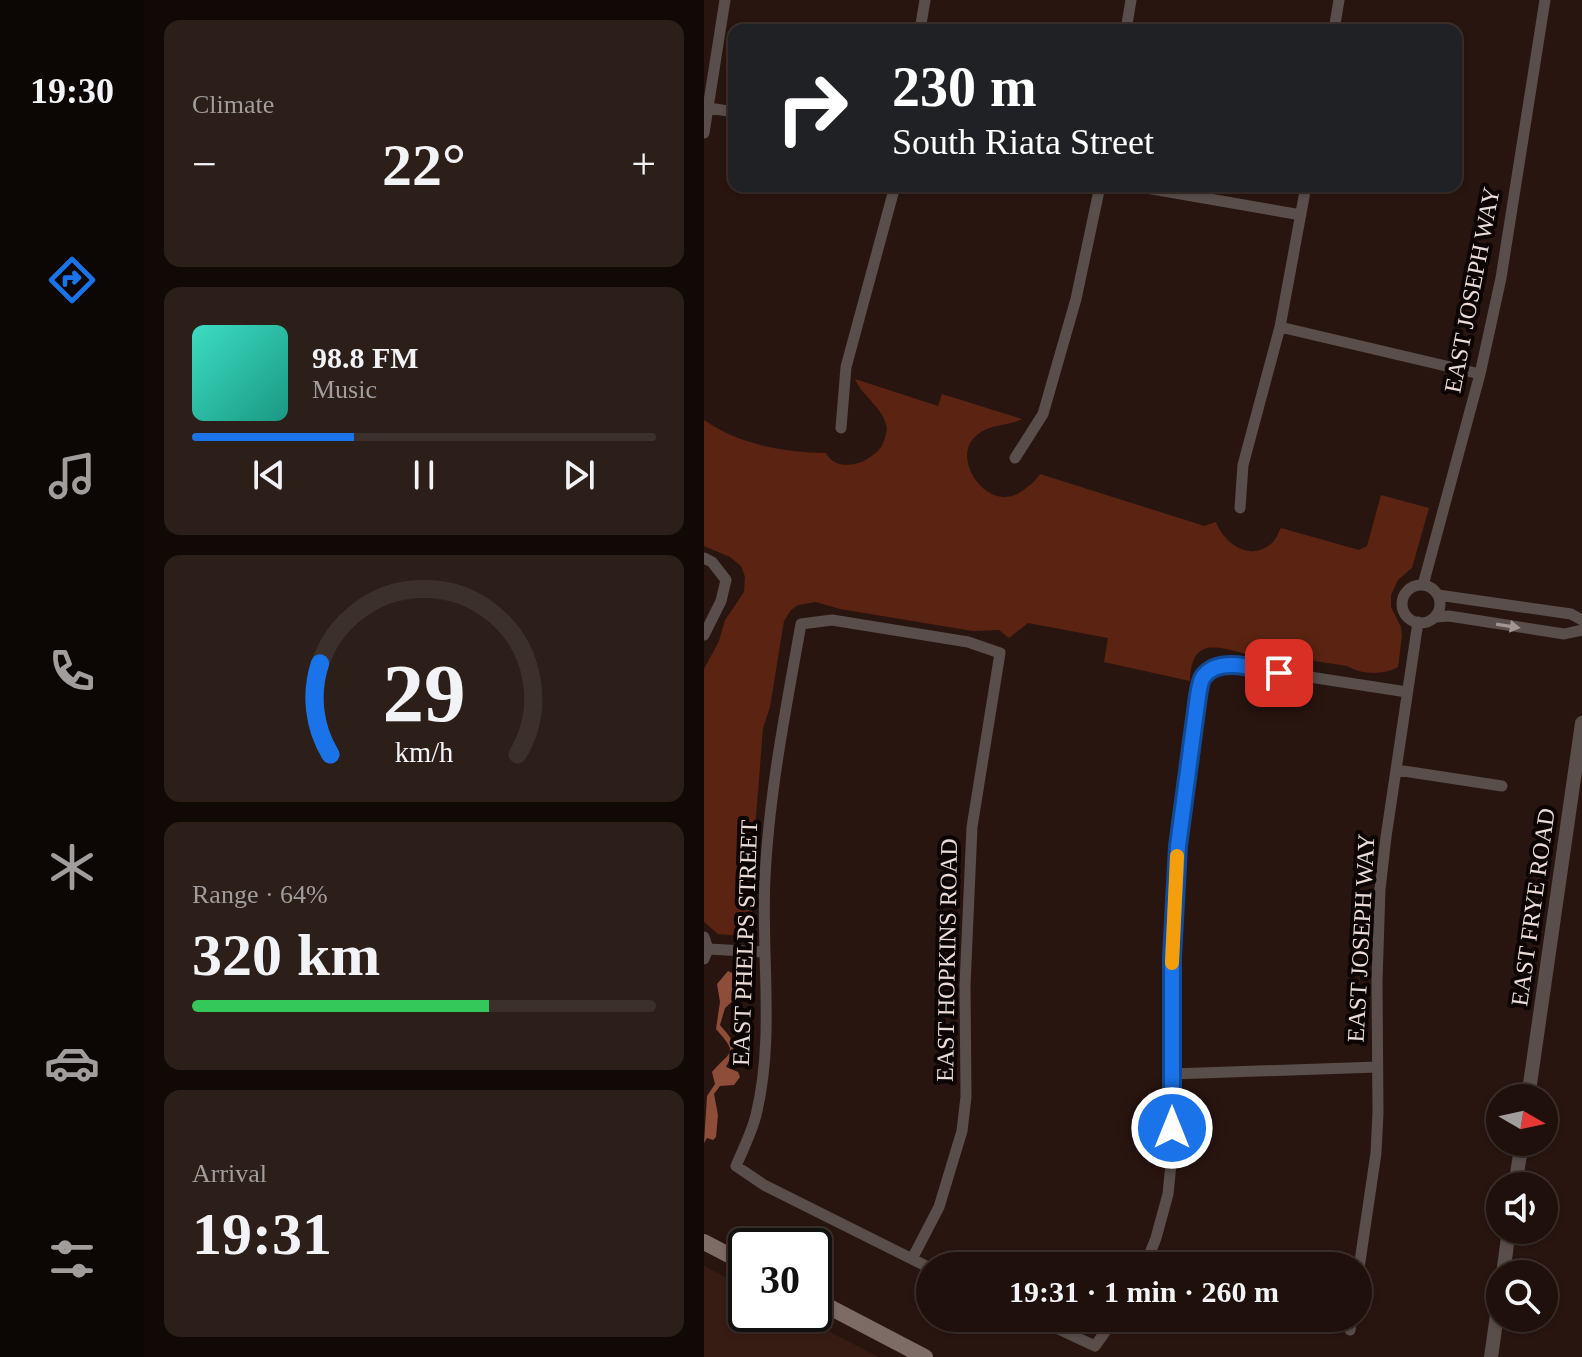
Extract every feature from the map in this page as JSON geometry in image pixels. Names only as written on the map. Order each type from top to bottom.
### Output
[{"type":"main road","points":[[704,1242],[728,1255]]},
{"type":"main road","points":[[832,1308],[925,1357]]},
{"type":"street","points":[[704,133],[725,0]]},
{"type":"street","points":[[921,24],[925,0]]},
{"type":"street","points":[[1127,24],[1131,0]]},
{"type":"street","points":[[1335,24],[1339,0]]},
{"type":"street","name":"EAST JOSEPH WAY","points":[[1361,1252],[1376,1153],[1380,889],[1418,622],[1405,614],[1403,599],[1413,587],[1423,585],[1480,374],[1501,278],[1545,0]]},
{"type":"street","points":[[709,108],[728,111]]},
{"type":"street","points":[[841,428],[846,367],[893,192]]},
{"type":"street","points":[[1015,458],[1043,414],[1076,299],[1099,192]]},
{"type":"street","points":[[1169,192],[1301,215]]},
{"type":"street","points":[[1240,508],[1243,465],[1280,327],[1305,192]]},
{"type":"street","points":[[1280,327],[1480,374]]},
{"type":"street","points":[[704,558],[712,562],[726,580],[721,601],[704,635]]},
{"type":"street","points":[[1423,585],[1429,586],[1438,595],[1440,607],[1435,617]]},
{"type":"street","points":[[1438,595],[1571,614],[1582,620]]},
{"type":"street","points":[[1418,622],[1449,616],[1564,634],[1582,630]]},
{"type":"street","name":"EAST PHELPS STREET","points":[[912,1259],[764,1185],[736,1166],[756,1116],[762,1073],[766,1012],[763,952],[765,876],[784,718],[801,624],[832,620],[968,642],[1000,653]]},
{"type":"street","name":"EAST HOPKINS ROAD","points":[[912,1259],[939,1207],[962,1131],[966,1097],[965,985],[972,827],[1000,653]]},
{"type":"street","points":[[1150,1252],[1168,1194],[1172,1154],[1172,957],[1178,846],[1202,677],[1217,665],[1238,666],[1407,692]]},
{"type":"street","name":"EAST FRYE ROAD","points":[[1530,1084],[1582,723]]},
{"type":"street","points":[[1397,770],[1502,786]]},
{"type":"street","points":[[705,948],[763,952]]},
{"type":"street","points":[[1172,1074],[1377,1067]]},
{"type":"street","points":[[912,1259],[916,1261]]},
{"type":"street","points":[[1065,1332],[1095,1346],[1105,1332]]},
{"type":"street","points":[[1491,1357],[1495,1332]]},
{"type":"shaded area","points":[[855,379],[938,406],[942,394],[1022,419],[982,432],[969,446],[967,457],[976,481],[997,496],[1009,497],[1022,491],[1040,474],[1204,526],[1216,522],[1231,543],[1238,548],[1254,551],[1271,544],[1281,528],[1359,550],[1367,546],[1381,495],[1429,508],[1412,568],[1398,580],[1391,595],[1391,607],[1402,635],[1398,667],[1373,673],[1347,666],[1209,648],[1199,652],[1193,662],[1190,681],[1104,662],[1108,638],[1028,623],[1009,638],[999,630],[973,631],[840,609],[816,602],[798,605],[784,621],[770,707],[763,728],[751,844],[754,879],[751,928],[742,936],[718,934],[704,922],[704,669],[719,641],[725,620],[744,592],[745,577],[741,566],[730,557],[704,546],[704,420],[747,441],[778,449],[826,453],[831,459],[845,465],[861,462],[876,453],[887,429],[882,415]]},
{"type":"shaded area","points":[[728,971],[736,975],[732,987],[736,998],[725,1008],[720,1025],[733,1044],[726,1067],[738,1072],[740,1077],[734,1085],[720,1086],[714,1094],[718,1115],[716,1137],[713,1140],[707,1138],[704,1143],[707,1096],[715,1084],[712,1072],[730,1052],[728,1044],[716,1029],[720,1002],[717,984]]},
{"type":"shaded area","points":[[704,1266],[728,1279],[728,1332],[830,1332],[879,1357],[704,1357]]},
{"type":"slow traffic","points":[[1172,963],[1177,856]]},
{"type":"route","points":[[1172,1128],[1172,957],[1178,846],[1202,677],[1217,665],[1279,673]]}]
